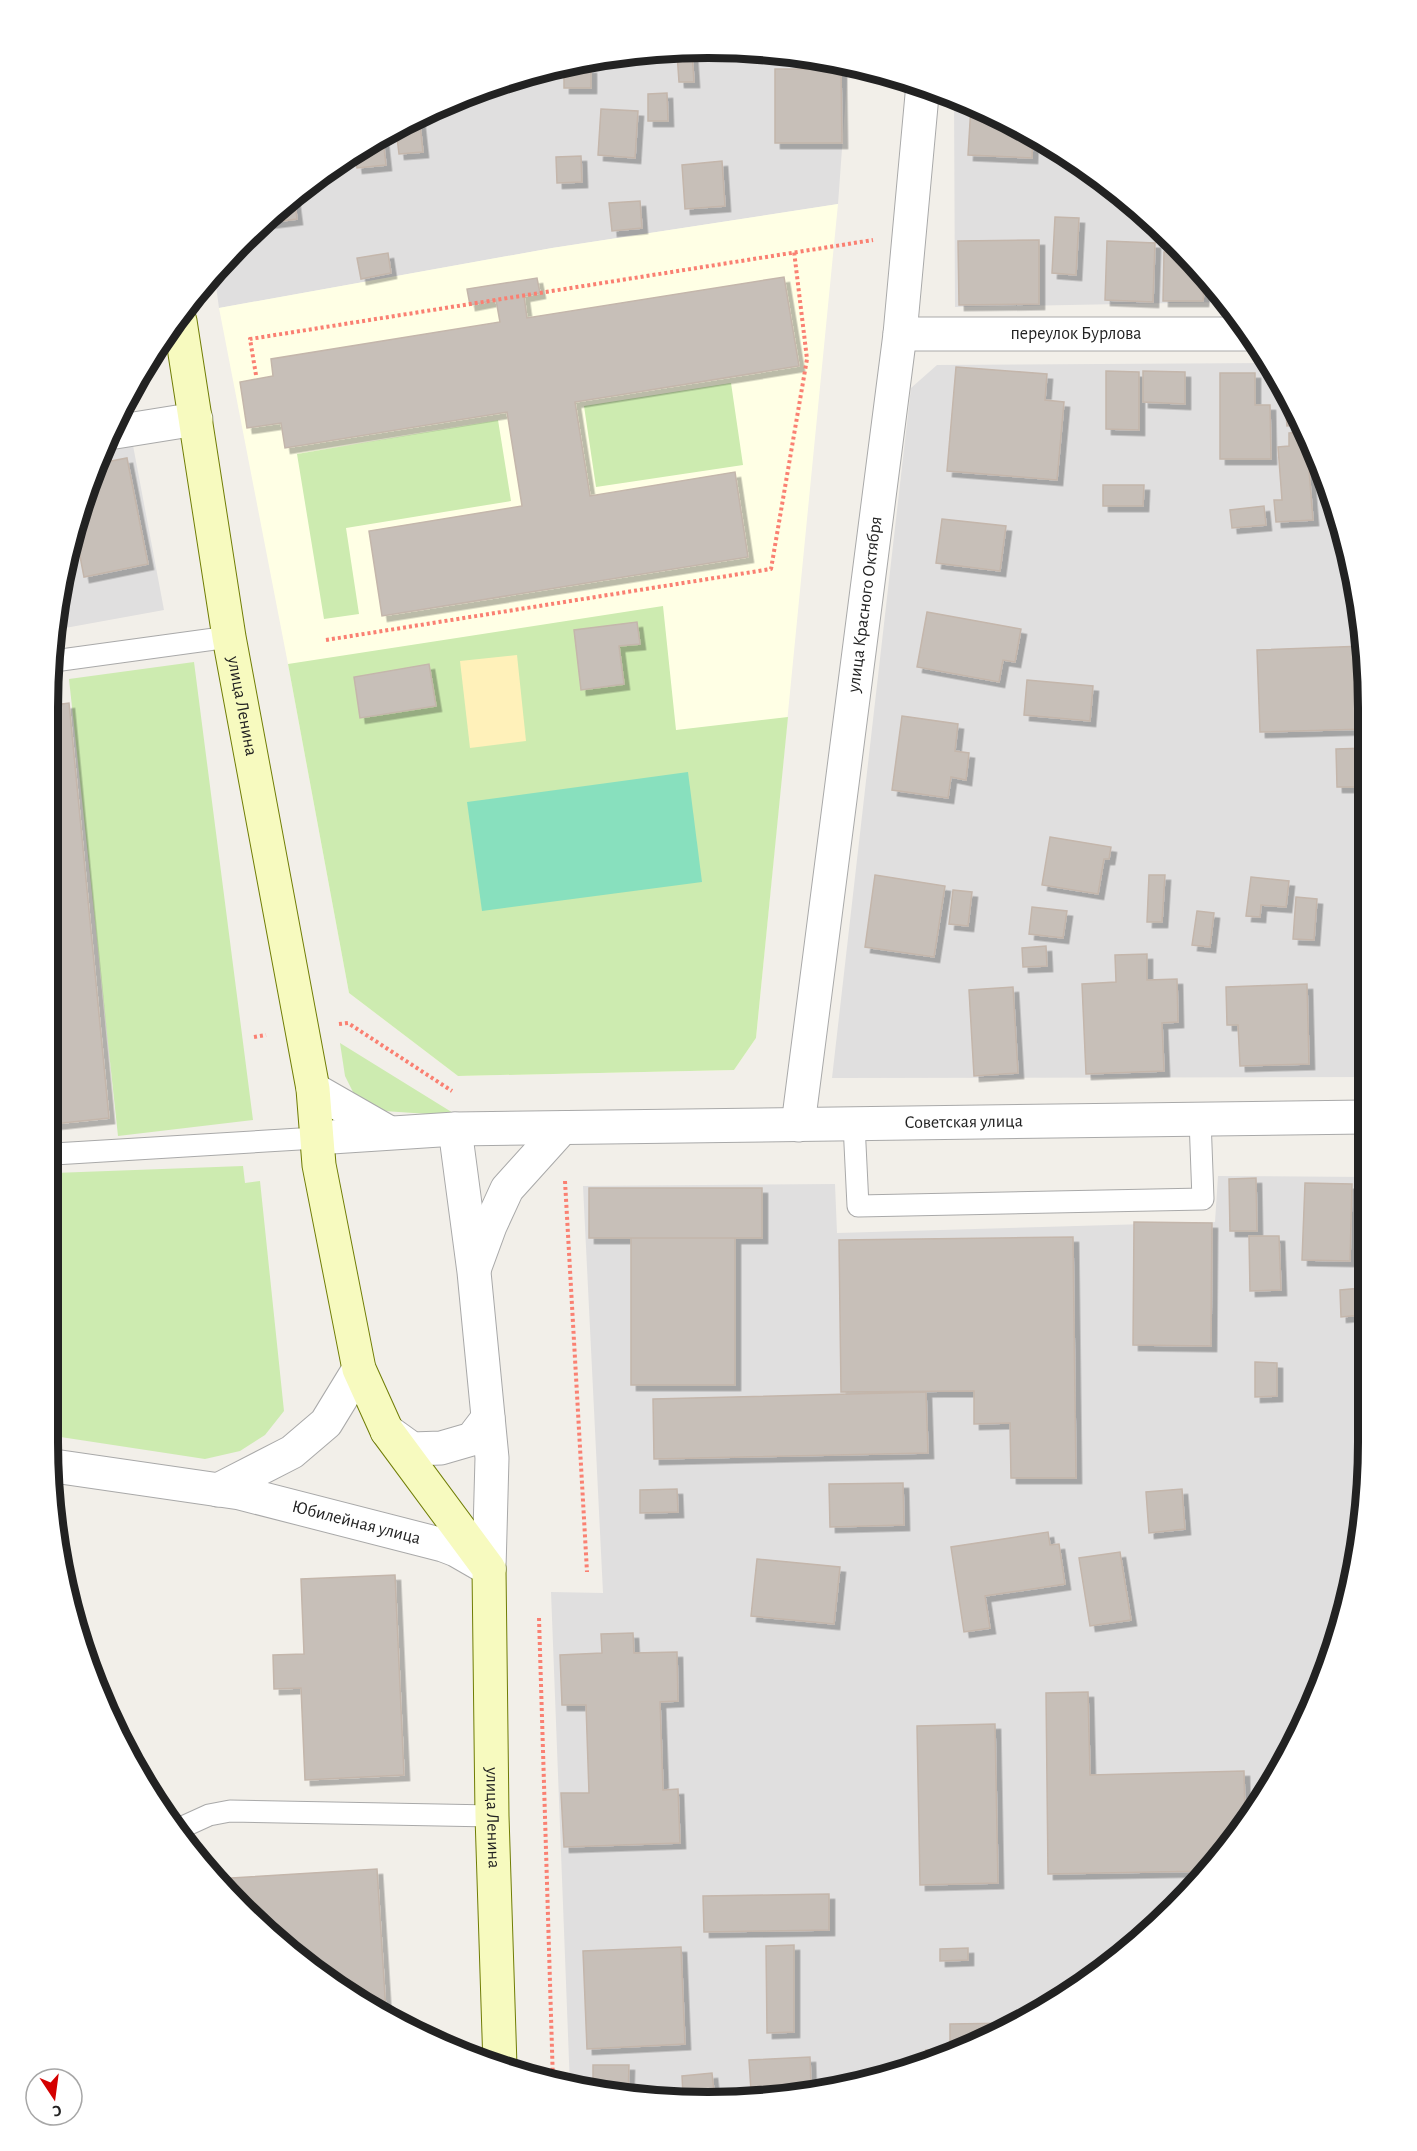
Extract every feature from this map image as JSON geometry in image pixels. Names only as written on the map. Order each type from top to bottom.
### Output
[{"type":"main road","name":"улица Ленина","points":[[181,329],[229,637],[313,1089],[319,1165],[359,1369],[387,1431],[489,1569],[492,1816],[500,2058]]},
{"type":"street","name":"улица Красного Октября","points":[[798,1125],[900,334],[921,95]]},
{"type":"street","name":"переулок Бурлова","points":[[900,334],[1239,334]]},
{"type":"street","points":[[121,431],[196,419]]},
{"type":"street","points":[[313,1089],[388,1132]]},
{"type":"street","name":"Советская улица","points":[[316,1138],[455,1129],[1358,1117]]},
{"type":"street","points":[[474,1272],[490,1226],[507,1189],[562,1128]]},
{"type":"street","points":[[455,1129],[474,1272],[492,1468],[489,1569]]},
{"type":"street","points":[[218,1490],[292,1452],[301,1445],[326,1423],[359,1369]]},
{"type":"street","points":[[387,1431],[412,1449],[441,1448],[472,1439],[488,1418]]},
{"type":"street","name":"Юбилейная улица","points":[[59,1467],[240,1493],[443,1545],[489,1569]]},
{"type":"lane","points":[[61,660],[229,637]]},
{"type":"lane","points":[[854,1124],[858,1206],[870,1206],[1203,1199],[1200,1119]]},
{"type":"lane","points":[[58,1154],[316,1138]]},
{"type":"lane","points":[[184,1826],[209,1815],[230,1811],[492,1816]]},
{"type":"path","points":[[256,375],[250,339],[794,251],[909,235]]},
{"type":"path","points":[[326,640],[771,569],[807,359],[794,251]]},
{"type":"path","points":[[303,1029],[348,1023],[453,1092]]},
{"type":"path","points":[[562,1128],[587,1572]]},
{"type":"path","points":[[539,1618],[553,2073]]},
{"type":"shaded area","points":[[708,58],[751,60],[793,64],[847,74],[838,204],[552,248],[219,308],[216,285],[249,249],[313,193],[347,168],[421,126],[500,93],[582,71],[666,60]]},
{"type":"shaded area","points":[[954,107],[1034,146],[1070,168],[1104,193],[1168,249],[1215,302],[955,307]]},
{"type":"shaded area","points":[[838,204],[756,1038],[734,1070],[458,1076],[349,993],[219,308],[552,248]]},
{"type":"shaded area","points":[[1259,363],[1271,384],[1309,460],[1324,500],[1346,582],[1353,624],[1358,708],[1358,1077],[832,1078],[911,388],[937,365]]},
{"type":"shaded area","points":[[128,418],[164,610],[64,628],[71,582],[93,500]]},
{"type":"shaded area","points":[[1218,1176],[1358,1177],[1357,1485],[1346,1569],[1324,1651],[1309,1691],[1271,1768],[1249,1804],[1224,1838],[1168,1902],[1137,1931],[1070,1983],[996,2025],[917,2058],[835,2080],[751,2091],[666,2091],[624,2087],[570,2077],[551,1592],[603,1593],[583,1186],[835,1184],[837,1233],[1215,1222]]},
{"type":"green space","points":[[731,383],[743,465],[596,487],[584,406]]},
{"type":"green space","points":[[498,420],[511,501],[346,528],[359,614],[324,619],[297,454]]},
{"type":"green space","points":[[663,606],[676,730],[788,717],[756,1038],[734,1070],[458,1076],[349,993],[288,664]],"holes":[[[574,630],[639,644],[619,646],[624,684]],[[429,664],[436,706],[360,718],[354,677]]]},
{"type":"green space","points":[[194,662],[253,1120],[118,1136],[69,679]]},
{"type":"green space","points":[[688,772],[702,882],[482,911],[467,802]]},
{"type":"green space","points":[[340,1043],[458,1116],[384,1111],[354,1094],[345,1076]]},
{"type":"green space","points":[[243,1166],[245,1183],[260,1181],[284,1411],[265,1435],[240,1451],[205,1459],[58,1437],[58,1173]]},
{"type":"sand","points":[[517,655],[526,741],[470,748],[460,661]]},
{"type":"building","points":[[677,59],[692,59],[694,82],[679,82]]},
{"type":"building","points":[[775,69],[823,69],[841,72],[842,143],[775,143]]},
{"type":"building","points":[[591,70],[591,88],[564,88],[564,75]]},
{"type":"building","points":[[667,93],[668,121],[648,121],[648,94]]},
{"type":"building","points":[[601,109],[638,111],[635,158],[598,155]]},
{"type":"building","points":[[970,114],[1033,145],[1032,158],[968,155]]},
{"type":"building","points":[[420,126],[423,152],[399,154],[397,139]]},
{"type":"building","points":[[384,146],[386,165],[357,168],[356,163]]},
{"type":"building","points":[[581,156],[582,182],[557,183],[556,157]]},
{"type":"building","points":[[722,161],[725,206],[685,209],[682,165]]},
{"type":"building","points":[[640,201],[642,228],[612,231],[609,203]]},
{"type":"building","points":[[295,207],[297,219],[279,221]]},
{"type":"building","points":[[1055,217],[1079,218],[1076,275],[1052,273]]},
{"type":"building","points":[[1039,240],[1039,304],[959,305],[958,241]]},
{"type":"building","points":[[1107,241],[1155,243],[1153,302],[1105,300]]},
{"type":"building","points":[[1164,252],[1171,252],[1204,289],[1203,301],[1163,301]]},
{"type":"building","points":[[388,253],[391,273],[361,279],[357,258]]},
{"type":"building","points":[[784,277],[799,366],[575,402],[590,496],[735,472],[748,557],[382,616],[369,531],[522,506],[507,412],[285,448],[281,423],[247,428],[240,382],[273,376],[271,359],[500,322],[496,300],[470,305],[467,289],[537,278],[540,293],[524,296],[527,318]]},
{"type":"building","points":[[956,367],[1047,374],[1045,400],[1064,402],[1057,480],[947,471]]},
{"type":"building","points":[[1106,371],[1139,372],[1139,430],[1106,429]]},
{"type":"building","points":[[1143,371],[1185,372],[1185,404],[1143,402]]},
{"type":"building","points":[[1220,373],[1255,373],[1255,405],[1270,405],[1271,459],[1220,459]]},
{"type":"building","points":[[1286,411],[1293,425],[1287,426]]},
{"type":"building","points":[[1289,433],[1296,433],[1308,458],[1313,520],[1276,522],[1274,500],[1282,500],[1278,447],[1289,446]]},
{"type":"building","points":[[127,458],[148,564],[84,577],[79,549],[107,462]]},
{"type":"building","points":[[1103,485],[1144,485],[1143,506],[1103,506]]},
{"type":"building","points":[[1264,506],[1266,525],[1232,528],[1230,510]]},
{"type":"building","points":[[942,519],[1006,526],[1000,571],[936,563]]},
{"type":"building","points":[[927,612],[1021,629],[1015,662],[1003,660],[999,682],[917,667]]},
{"type":"building","points":[[637,622],[640,644],[619,646],[624,684],[581,690],[574,630]]},
{"type":"building","points":[[1355,646],[1358,729],[1260,732],[1257,650]]},
{"type":"building","points":[[429,664],[436,706],[360,718],[354,677]]},
{"type":"building","points":[[1027,680],[1093,686],[1090,721],[1024,715]]},
{"type":"building","points":[[69,703],[109,1118],[58,1124],[58,708],[58,704]]},
{"type":"building","points":[[902,716],[958,724],[955,751],[969,753],[966,780],[951,777],[948,798],[892,790]]},
{"type":"building","points":[[1358,748],[1358,787],[1337,787],[1336,749]]},
{"type":"building","points":[[1050,837],[1111,847],[1109,859],[1104,859],[1098,894],[1042,885]]},
{"type":"building","points":[[875,875],[945,886],[934,957],[865,947]]},
{"type":"building","points":[[1149,875],[1165,875],[1162,922],[1147,922]]},
{"type":"building","points":[[1251,877],[1289,881],[1286,907],[1261,905],[1260,917],[1246,916]]},
{"type":"building","points":[[953,890],[972,892],[968,926],[949,924]]},
{"type":"building","points":[[1296,897],[1317,899],[1314,940],[1293,939]]},
{"type":"building","points":[[1032,907],[1067,911],[1063,938],[1029,934]]},
{"type":"building","points":[[1197,911],[1214,913],[1210,947],[1192,945]]},
{"type":"building","points":[[1046,946],[1047,966],[1023,967],[1022,948]]},
{"type":"building","points":[[1147,954],[1147,980],[1177,979],[1178,1022],[1162,1023],[1164,1071],[1086,1074],[1082,984],[1116,982],[1115,955]]},
{"type":"building","points":[[1307,984],[1309,1064],[1240,1066],[1238,1025],[1227,1025],[1226,987]]},
{"type":"building","points":[[1013,987],[1018,1073],[974,1076],[969,990]]},
{"type":"building","points":[[1256,1178],[1257,1231],[1230,1231],[1229,1179]]},
{"type":"building","points":[[1305,1183],[1352,1184],[1350,1261],[1302,1260]]},
{"type":"building","points":[[589,1188],[762,1188],[762,1238],[589,1238]]},
{"type":"building","points":[[1134,1222],[1212,1223],[1211,1346],[1133,1345]]},
{"type":"building","points":[[1249,1236],[1279,1236],[1281,1290],[1250,1291]]},
{"type":"building","points":[[1073,1237],[1076,1478],[1011,1478],[1010,1423],[974,1424],[974,1391],[841,1392],[839,1240]]},
{"type":"building","points":[[631,1238],[735,1238],[735,1385],[631,1385]]},
{"type":"building","points":[[1358,1288],[1358,1315],[1341,1317],[1340,1290]]},
{"type":"building","points":[[1255,1362],[1277,1363],[1277,1396],[1255,1397]]},
{"type":"building","points":[[926,1392],[928,1453],[654,1459],[653,1399]]},
{"type":"building","points":[[903,1483],[904,1525],[830,1527],[829,1484]]},
{"type":"building","points":[[677,1489],[678,1512],[640,1513],[640,1490]]},
{"type":"building","points":[[1182,1489],[1185,1529],[1149,1533],[1146,1492]]},
{"type":"building","points":[[1048,1532],[1050,1545],[1059,1544],[1065,1584],[985,1596],[990,1628],[964,1632],[951,1547]]},
{"type":"building","points":[[1120,1552],[1131,1620],[1090,1626],[1079,1558]]},
{"type":"building","points":[[757,1559],[840,1567],[834,1624],[751,1616]]},
{"type":"building","points":[[395,1575],[404,1775],[305,1780],[301,1688],[274,1689],[273,1655],[304,1654],[301,1579]]},
{"type":"building","points":[[633,1633],[634,1653],[677,1652],[678,1701],[660,1702],[663,1790],[678,1789],[680,1843],[564,1847],[561,1793],[589,1793],[586,1705],[562,1705],[560,1655],[602,1653],[601,1634]]},
{"type":"building","points":[[1088,1692],[1090,1775],[1244,1771],[1245,1810],[1197,1871],[1048,1874],[1046,1693]]},
{"type":"building","points":[[995,1724],[998,1883],[920,1885],[917,1726]]},
{"type":"building","points":[[377,1869],[386,2006],[347,1983],[313,1958],[280,1931],[227,1878]]},
{"type":"building","points":[[829,1894],[829,1930],[704,1932],[703,1896]]},
{"type":"building","points":[[794,1945],[794,2032],[767,2033],[766,1946]]},
{"type":"building","points":[[681,1947],[685,2044],[587,2049],[583,1951]]},
{"type":"building","points":[[968,1948],[968,1960],[940,1961],[940,1949]]},
{"type":"building","points":[[999,2023],[950,2046],[950,2024]]},
{"type":"building","points":[[926,2050],[938,2050],[926,2055]]},
{"type":"building","points":[[810,2057],[811,2084],[751,2091],[749,2060]]},
{"type":"building","points":[[593,2065],[629,2065],[628,2087],[593,2082]]},
{"type":"building","points":[[712,2073],[714,2092],[683,2091],[682,2076]]}]
